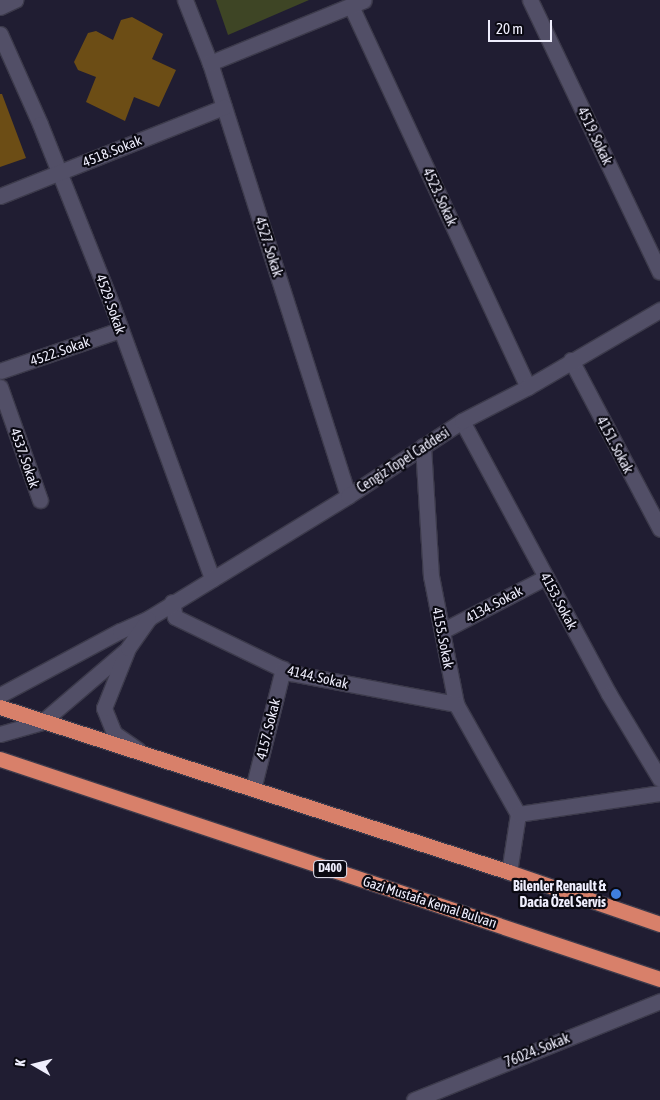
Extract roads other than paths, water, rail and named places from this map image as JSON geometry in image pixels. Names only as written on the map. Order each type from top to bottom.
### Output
[{"type":"highway","points":[[0,707],[509,872],[660,924]]},
{"type":"highway","name":"Gazi Mustafa Kemal Bulvarı","points":[[0,759],[660,979]]},
{"type":"street","points":[[0,7],[15,0]]},
{"type":"street","name":"4527. Sokak","points":[[184,0],[210,63],[348,496]]},
{"type":"street","name":"4519. Sokak","points":[[530,0],[660,272]]},
{"type":"street","points":[[210,63],[358,3]]},
{"type":"street","name":"4523. Sokak","points":[[358,3],[528,387]]},
{"type":"street","name":"4529. Sokak","points":[[0,34],[59,172],[120,330],[212,579]]},
{"type":"street","name":"4518. Sokak","points":[[0,196],[224,107]]},
{"type":"street","name":"Cengiz Topel Caddesi","points":[[0,695],[120,631],[149,618],[172,602],[348,496],[462,421],[528,387],[571,360],[660,310]]},
{"type":"street","name":"4522. Sokak","points":[[0,371],[120,330]]},
{"type":"street","name":"4151. Sokak","points":[[571,360],[660,529]]},
{"type":"street","name":"4537. Sokak","points":[[0,387],[40,500]]},
{"type":"street","name":"4153. Sokak","points":[[462,421],[609,694],[660,779]]},
{"type":"street","name":"4155. Sokak","points":[[423,446],[431,576],[456,704],[518,814]]},
{"type":"street","name":"4134. Sokak","points":[[442,631],[546,577]]},
{"type":"street","name":"4144. Sokak","points":[[172,602],[175,617],[290,673],[456,704]]},
{"type":"street","name":"Cengiz Topel Caddesi","points":[[142,753],[114,733],[104,708],[128,648],[149,618]]},
{"type":"street","name":"Cengiz Topel Caddesi","points":[[0,734],[42,722],[128,648]]},
{"type":"street","name":"4157. Sokak","points":[[253,789],[283,670]]},
{"type":"street","points":[[509,872],[518,814],[660,793]]},
{"type":"street","name":"76024. Sokak","points":[[414,1100],[660,1001]]},
{"type":"place","name":"Bilenler Renault & Dacia Özel Servis","points":[[616,894]]}]
